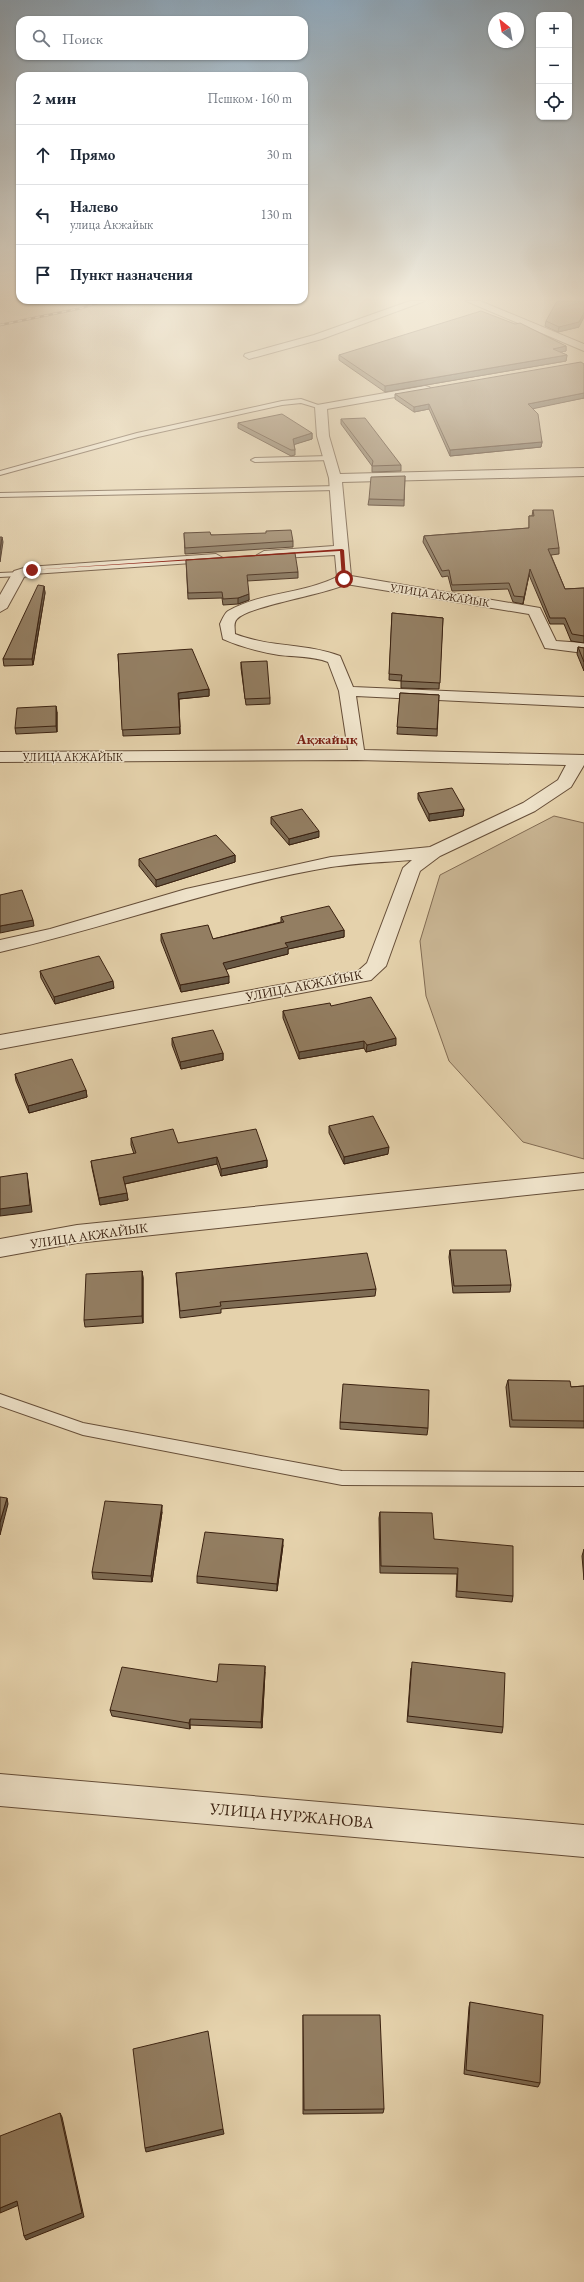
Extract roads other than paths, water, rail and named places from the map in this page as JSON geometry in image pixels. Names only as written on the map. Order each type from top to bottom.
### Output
[{"type":"street","points":[[321,407],[323,436],[335,483],[344,579],[328,587],[259,604],[232,615],[227,624],[228,636],[250,645],[285,651],[322,654],[335,659],[347,690],[356,755]]},
{"type":"street","points":[[335,483],[584,472]]},
{"type":"street","points":[[254,556],[342,550]]},
{"type":"street","points":[[0,608],[19,574],[32,570],[230,557]]},
{"type":"street","name":"УЛИЦА АКЖАЙЫК","points":[[344,579],[535,611],[550,645],[584,648]]},
{"type":"street","points":[[347,690],[584,702]]},
{"type":"street","name":"УЛИЦА АКЖАЙЫК","points":[[0,757],[356,755],[581,760]]},
{"type":"street","name":"УЛИЦА АКЖАЙЫК","points":[[0,1042],[364,976],[376,966],[412,868],[434,852],[529,807],[565,783],[581,760]]},
{"type":"street","points":[[0,946],[54,934],[193,893],[331,862],[434,852]]},
{"type":"street","name":"УЛИЦА АКЖАЙЫК","points":[[0,1248],[77,1234],[584,1181]]},
{"type":"street","name":"УЛИЦА НУРЖАНОВА","points":[[0,1790],[584,1840]]},
{"type":"lane","points":[[0,472],[137,435],[258,407]]},
{"type":"lane","points":[[255,460],[329,458]]},
{"type":"lane","points":[[0,495],[335,483]]},
{"type":"lane","points":[[0,575],[19,574]]},
{"type":"lane","points":[[0,1400],[83,1429],[342,1478],[584,1479]]},
{"type":"district","name":"Ақжайық","points":[[327,739]]}]
